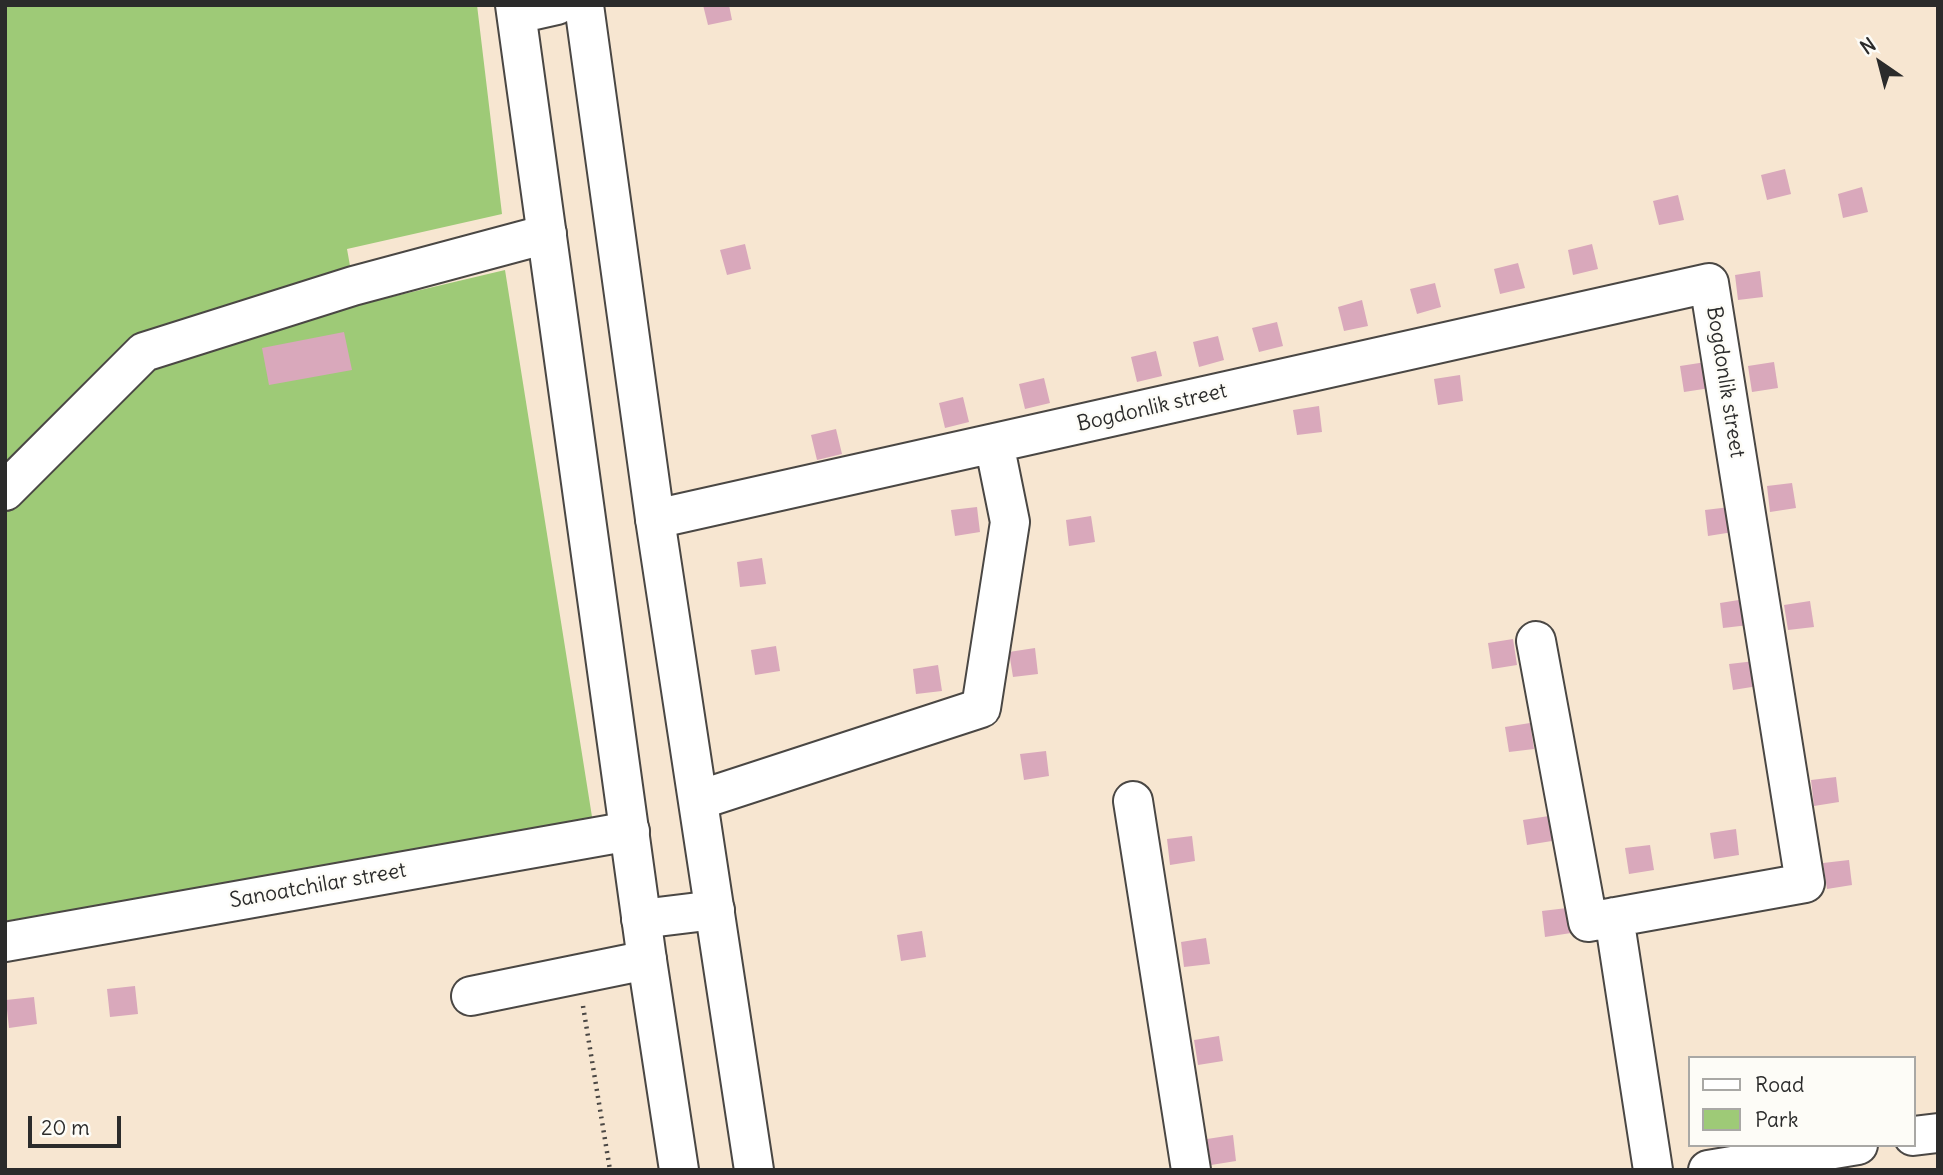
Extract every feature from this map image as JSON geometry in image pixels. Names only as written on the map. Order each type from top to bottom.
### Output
[{"type":"street","points":[[557,5],[516,10],[647,961],[680,1170]]},
{"type":"street","points":[[584,5],[655,519],[754,1170]]},
{"type":"street","points":[[5,491],[144,352],[353,286],[547,234]]},
{"type":"street","name":"Bogdonlik street","points":[[655,519],[1709,283],[1805,883],[1588,922],[1536,641]]},
{"type":"street","points":[[699,800],[981,708],[1010,522],[994,443]]},
{"type":"street","points":[[1133,801],[1191,1170]]},
{"type":"street","name":"Sanoatchilar street","points":[[5,942],[630,831]]},
{"type":"street","points":[[642,919],[715,910]]},
{"type":"street","points":[[1614,917],[1653,1170]]},
{"type":"street","points":[[471,996],[647,961]]},
{"type":"street","points":[[1915,1136],[1938,1133]]},
{"type":"street","points":[[1708,1170],[1851,1154]]},
{"type":"path","points":[[578,974],[610,1170]]},
{"type":"green space","points":[[5,5],[477,5],[502,214],[347,249],[357,305],[505,270],[593,823],[451,849],[5,921]]},
{"type":"building","points":[[703,5],[729,5],[732,20],[708,25]]},
{"type":"building","points":[[1785,169],[1791,194],[1767,200],[1761,175]]},
{"type":"building","points":[[1862,187],[1868,212],[1843,218],[1838,194]]},
{"type":"building","points":[[1678,195],[1684,220],[1659,225],[1653,201]]},
{"type":"building","points":[[745,244],[751,269],[727,275],[720,250]]},
{"type":"building","points":[[1592,244],[1598,269],[1573,275],[1568,250]]},
{"type":"building","points":[[1518,263],[1525,288],[1500,294],[1494,269]]},
{"type":"building","points":[[1760,271],[1763,297],[1738,300],[1735,275]]},
{"type":"building","points":[[1435,283],[1441,307],[1417,314],[1410,289]]},
{"type":"building","points":[[1362,300],[1368,326],[1344,331],[1338,307]]},
{"type":"building","points":[[1277,322],[1283,346],[1259,352],[1252,328]]},
{"type":"building","points":[[344,332],[352,370],[269,385],[262,348]]},
{"type":"building","points":[[1218,336],[1224,360],[1199,367],[1193,342]]},
{"type":"building","points":[[1156,351],[1162,376],[1137,382],[1131,357]]},
{"type":"building","points":[[1706,362],[1710,388],[1684,392],[1680,366]]},
{"type":"building","points":[[1774,362],[1778,388],[1752,392],[1748,366]]},
{"type":"building","points":[[1460,375],[1463,401],[1438,405],[1434,379]]},
{"type":"building","points":[[1044,378],[1050,403],[1025,409],[1019,384]]},
{"type":"building","points":[[963,397],[969,422],[945,428],[939,403]]},
{"type":"building","points":[[1319,406],[1322,432],[1297,435],[1293,410]]},
{"type":"building","points":[[836,429],[842,454],[817,460],[811,435]]},
{"type":"building","points":[[1792,483],[1796,508],[1770,512],[1767,486]]},
{"type":"building","points":[[977,507],[980,532],[955,536],[951,510]]},
{"type":"building","points":[[1730,507],[1733,532],[1708,536],[1705,510]]},
{"type":"building","points":[[1091,516],[1095,542],[1069,546],[1066,520]]},
{"type":"building","points":[[762,558],[766,584],[740,587],[737,562]]},
{"type":"building","points":[[1745,599],[1749,625],[1723,628],[1720,603]]},
{"type":"building","points":[[1810,601],[1814,627],[1788,630],[1784,605]]},
{"type":"building","points":[[1513,639],[1517,665],[1492,669],[1488,643]]},
{"type":"building","points":[[776,646],[780,671],[755,675],[751,650]]},
{"type":"building","points":[[1035,648],[1038,674],[1013,677],[1009,652]]},
{"type":"building","points":[[1755,661],[1758,686],[1733,690],[1729,664]]},
{"type":"building","points":[[938,665],[942,691],[916,694],[913,669]]},
{"type":"building","points":[[1530,723],[1534,749],[1509,752],[1505,727]]},
{"type":"building","points":[[1046,751],[1049,776],[1024,780],[1020,754]]},
{"type":"building","points":[[1836,777],[1839,802],[1814,806],[1811,780]]},
{"type":"building","points":[[1549,816],[1552,841],[1527,845],[1523,820]]},
{"type":"building","points":[[1736,829],[1739,855],[1714,859],[1710,833]]},
{"type":"building","points":[[1192,836],[1195,861],[1170,865],[1167,839]]},
{"type":"building","points":[[1650,845],[1654,870],[1629,874],[1625,848]]},
{"type":"building","points":[[1849,860],[1852,885],[1827,889],[1823,863]]},
{"type":"building","points":[[1567,908],[1571,933],[1545,937],[1542,911]]},
{"type":"building","points":[[922,931],[926,957],[901,961],[897,935]]},
{"type":"building","points":[[1206,938],[1210,964],[1184,967],[1181,942]]},
{"type":"building","points":[[135,986],[138,1014],[110,1017],[107,989]]},
{"type":"building","points":[[34,997],[37,1024],[9,1028],[6,1000]]},
{"type":"building","points":[[1219,1036],[1223,1061],[1198,1065],[1194,1040]]},
{"type":"building","points":[[1233,1135],[1236,1161],[1211,1165],[1207,1139]]}]
